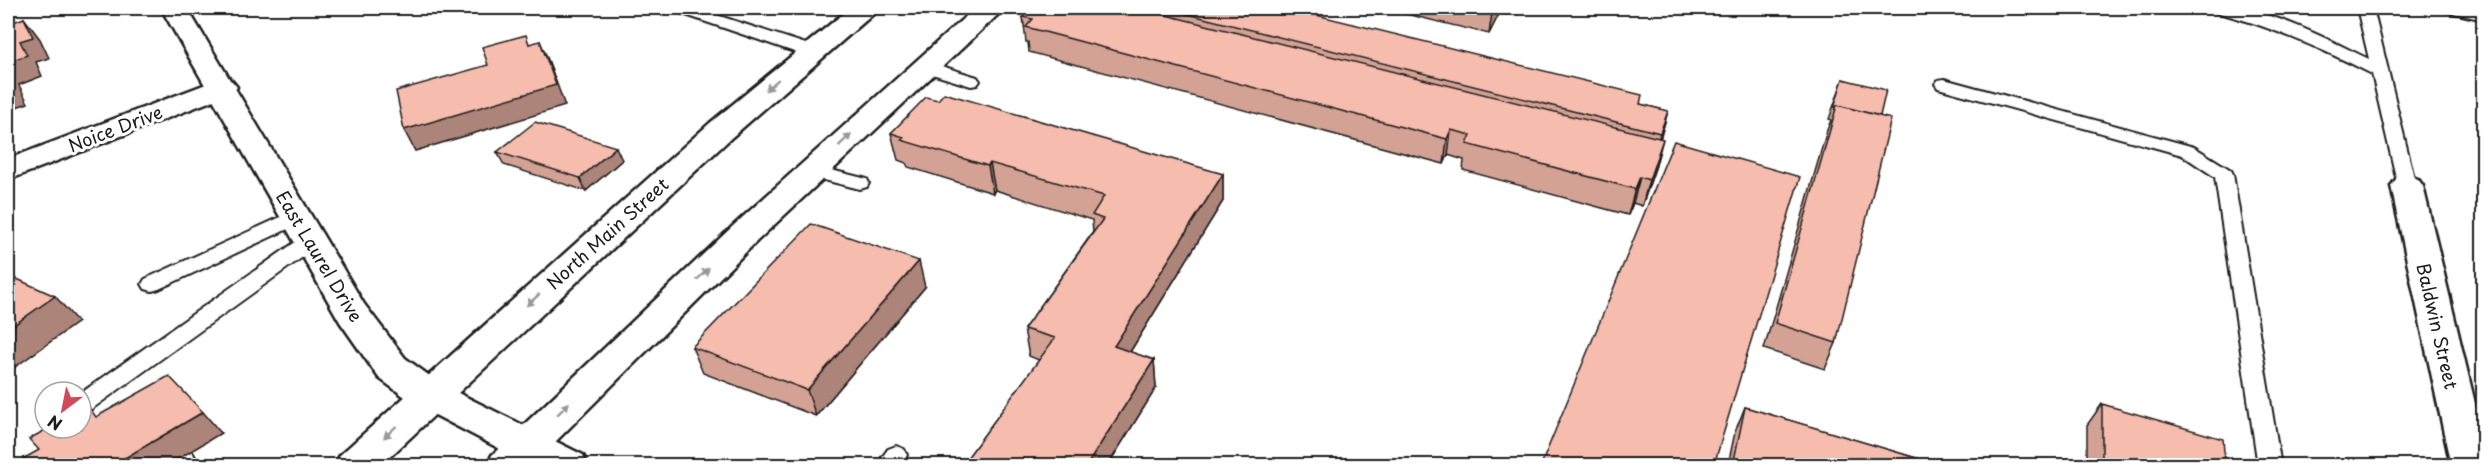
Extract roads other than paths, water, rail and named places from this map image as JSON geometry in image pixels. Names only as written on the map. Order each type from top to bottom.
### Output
[{"type":"main road","name":"East Laurel Drive","points":[[174,8],[373,344],[399,374],[516,456],[569,465]]},
{"type":"main road","name":"North Main Street","points":[[354,465],[712,137],[866,8]]},
{"type":"main road","points":[[516,456],[601,371],[811,171],[991,8]]},
{"type":"main road","name":"Noice Drive","points":[[8,170],[222,87]]},
{"type":"main road","name":"Baldwin Street","points":[[2407,186],[2470,465]]},
{"type":"lane","points":[[680,8],[812,52]]},
{"type":"lane","points":[[2217,8],[2263,19],[2378,70]]},
{"type":"lane","points":[[2365,8],[2407,186]]},
{"type":"lane","points":[[2450,8],[2484,15]]},
{"type":"lane","points":[[925,66],[971,81]]},
{"type":"lane","points":[[1944,84],[2188,151],[2224,174],[2270,465]]},
{"type":"lane","points":[[811,171],[860,183]]},
{"type":"lane","points":[[152,284],[303,229]]},
{"type":"lane","points":[[93,411],[303,229]]}]
